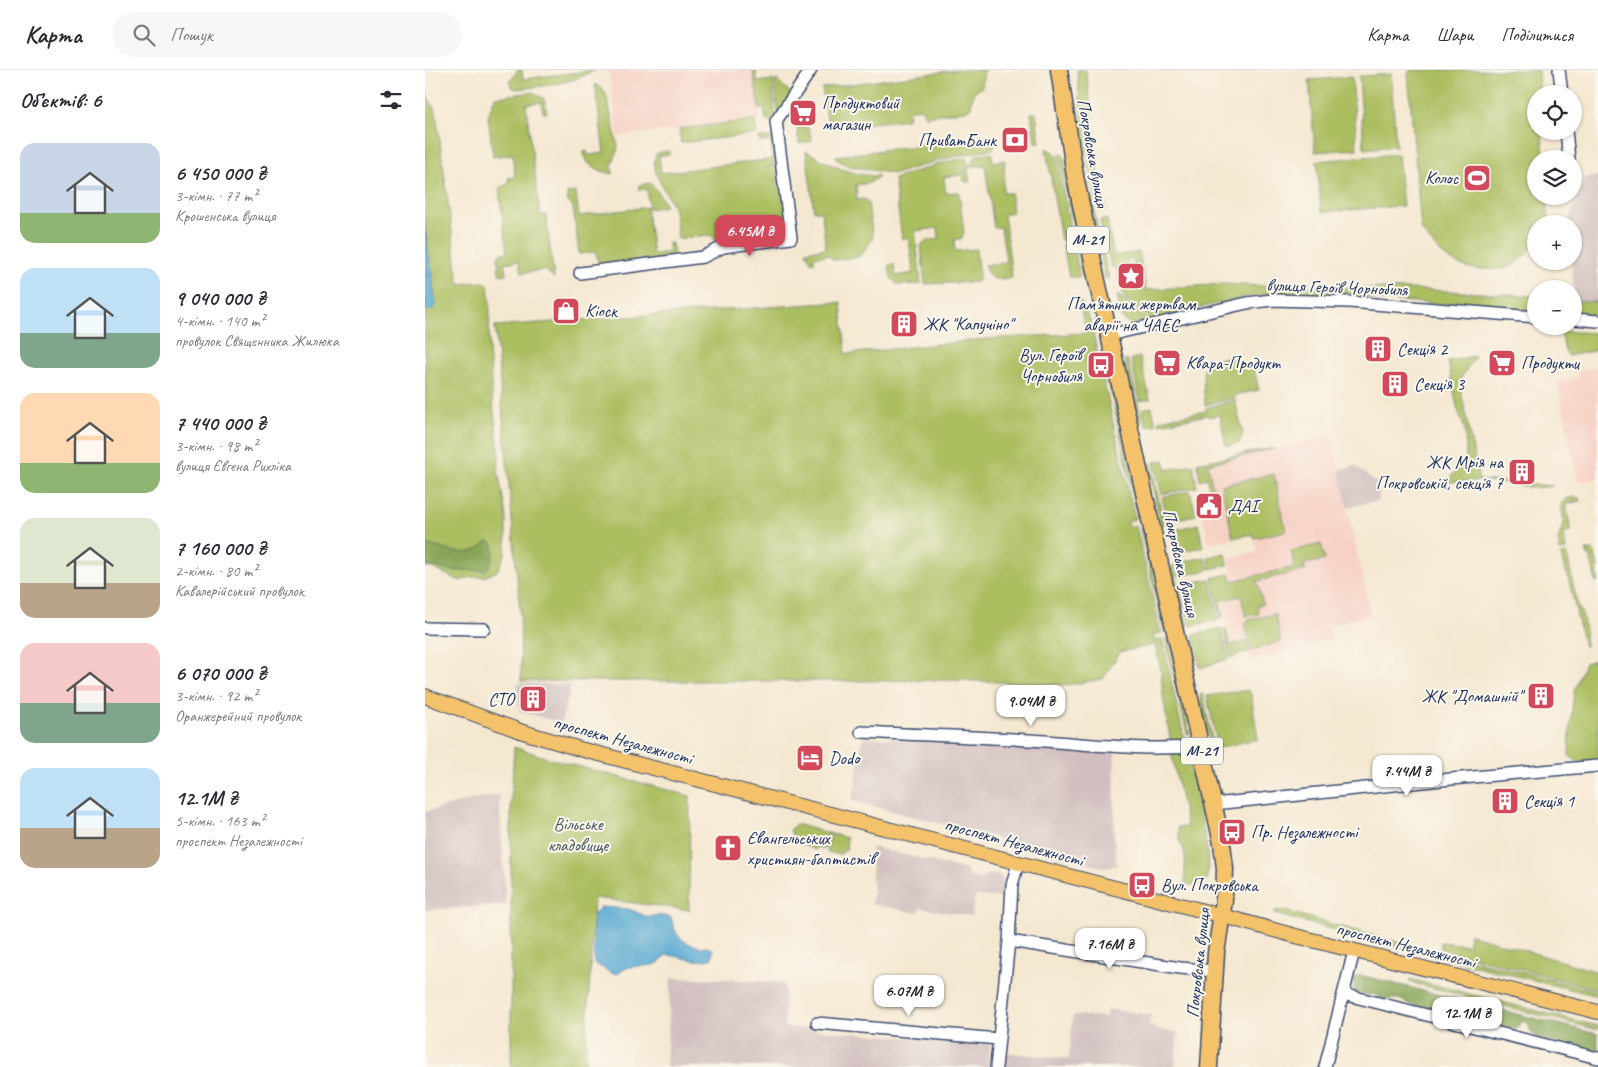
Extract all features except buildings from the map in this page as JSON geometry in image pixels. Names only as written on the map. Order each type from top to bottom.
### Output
[{"type":"highway","name":"Покровська вулиця","points":[[1059,70],[1075,176],[1222,843],[1225,870],[1223,916],[1216,953],[1209,1067]]},
{"type":"main road","name":"проспект Незалежності","points":[[425,696],[523,732],[580,749],[1354,951],[1598,1012]]},
{"type":"street","points":[[580,273],[703,257],[723,248],[791,238],[776,121],[811,70]]},
{"type":"street","points":[[1559,70],[1561,85]]},
{"type":"street","name":"вулиця Героїв Чорнобиля","points":[[1109,335],[1266,300],[1349,302],[1527,316]]},
{"type":"street","points":[[1582,320],[1598,321]]},
{"type":"street","points":[[425,628],[484,629]]},
{"type":"street","points":[[861,732],[1171,748],[1201,746]]},
{"type":"street","points":[[1214,804],[1451,779],[1598,766]]},
{"type":"street","points":[[996,1067],[1009,941],[1012,885],[1018,863]]},
{"type":"street","points":[[1009,941],[1181,968],[1215,971]]},
{"type":"street","points":[[1325,1067],[1354,951]]},
{"type":"street","points":[[1343,994],[1598,1058]]},
{"type":"street","points":[[817,1024],[998,1039]]},
{"type":"shaded area","points":[[609,70],[753,70],[760,119],[618,136]]},
{"type":"shaded area","points":[[1598,176],[1598,302],[1582,301],[1582,280],[1573,280],[1572,270],[1582,270],[1582,215],[1571,215],[1575,205],[1582,205],[1582,186],[1585,178]]},
{"type":"shaded area","points":[[1598,366],[1598,478],[1577,482],[1557,382],[1578,378],[1577,371]]},
{"type":"shaded area","points":[[1331,436],[1371,615],[1329,625],[1331,639],[1251,661],[1247,640],[1231,643],[1222,602],[1238,599],[1229,559],[1257,552],[1256,545],[1252,534],[1209,543],[1198,493],[1213,489],[1208,464]]},
{"type":"shaded area","points":[[1355,466],[1378,484],[1379,501],[1347,507],[1339,470]]},
{"type":"shaded area","points":[[520,683],[571,685],[561,723],[519,711],[517,685]]},
{"type":"shaded area","points":[[863,737],[990,744],[990,748],[1115,750],[1114,838],[1117,865],[1105,868],[852,801]]},
{"type":"shaded area","points":[[499,795],[506,905],[425,910],[425,812],[478,798]]},
{"type":"shaded area","points":[[872,847],[964,869],[969,876],[981,879],[989,874],[999,875],[1003,880],[1005,898],[976,896],[971,916],[921,908],[917,913],[871,904],[873,893]]},
{"type":"shaded area","points":[[671,978],[785,983],[784,1027],[990,1045],[988,1067],[666,1067]]},
{"type":"shaded area","points":[[1107,1009],[1151,1015],[1149,1025],[1154,1026],[1154,1029],[1178,1032],[1175,1067],[1003,1067],[1004,1052],[1069,1059],[1073,1015],[1106,1017]]},
{"type":"green space","points":[[518,70],[522,70],[523,79],[595,70],[567,81],[517,89],[513,88],[510,81]]},
{"type":"green space","points":[[753,70],[756,70],[757,82],[773,80],[775,115],[772,120],[766,121],[764,108],[759,109]]},
{"type":"green space","points":[[957,70],[984,70],[982,87],[973,93],[971,107],[966,111],[925,116],[921,108],[908,110],[909,117],[907,119],[840,127],[831,126],[827,119],[822,88]]},
{"type":"green space","points":[[1077,70],[1086,70],[1098,167],[1106,210],[1098,211],[1082,124]]},
{"type":"green space","name":"Колос","points":[[1410,70],[1538,70],[1539,85],[1527,85],[1527,140],[1543,140],[1543,150],[1527,150],[1527,205],[1548,205],[1549,215],[1527,215],[1527,253],[1515,264],[1505,269],[1479,269],[1459,265],[1442,254],[1421,229],[1408,74]]},
{"type":"green space","points":[[1391,74],[1396,146],[1364,149],[1359,76]]},
{"type":"green space","points":[[1352,77],[1357,149],[1315,152],[1309,80]]},
{"type":"green space","points":[[777,80],[793,95],[778,116],[775,81]]},
{"type":"green space","points":[[595,84],[606,94],[618,146],[612,165],[613,174],[601,171],[588,163],[583,152],[587,151],[588,155],[604,153]]},
{"type":"green space","points":[[425,89],[436,112],[459,284],[483,282],[488,285],[492,398],[499,449],[498,470],[506,516],[505,555],[497,571],[487,576],[471,577],[460,581],[432,568],[425,567],[425,279],[433,283],[425,226]]},
{"type":"green space","points":[[533,92],[544,99],[547,113],[543,113],[541,102],[526,104],[540,215],[546,215],[554,278],[545,270],[521,273],[519,261],[504,263],[506,274],[501,275],[499,273],[498,256],[507,252],[499,190],[500,187],[509,184],[508,178],[515,177],[513,154],[493,157],[488,116],[495,97]]},
{"type":"green space","points":[[1031,113],[1036,113],[1040,143],[1035,143]]},
{"type":"green space","points":[[755,120],[757,134],[681,143],[679,129]]},
{"type":"green space","points":[[1075,120],[1078,120],[1096,221],[1109,278],[1105,278]]},
{"type":"green space","points":[[806,127],[809,129],[812,141],[799,144],[797,128]]},
{"type":"green space","points":[[994,136],[995,146],[992,149],[939,160],[895,174],[850,166],[837,160],[836,156]]},
{"type":"green space","points":[[759,138],[775,138],[776,161],[766,168],[779,162],[788,228],[762,232],[763,240],[719,244],[712,236],[707,235],[678,239],[673,207],[655,168],[656,154],[669,151],[670,154],[659,156],[661,173],[773,159],[771,141],[760,142]]},
{"type":"green space","points":[[1046,148],[1053,151],[1057,158],[1072,240],[1061,240]]},
{"type":"green space","points":[[806,151],[850,172],[879,176],[870,183],[856,185],[857,200],[864,199],[868,202],[873,239],[859,257],[834,260],[828,255],[814,257],[814,263],[810,260],[806,251],[826,248],[821,211],[814,211]]},
{"type":"green space","points":[[992,153],[993,162],[1005,160],[1003,193],[1011,193],[1012,212],[1004,214],[1012,278],[994,279],[989,275],[985,265],[1006,262],[1001,227],[994,228],[985,165],[968,169],[970,183],[964,181],[963,175],[977,155]]},
{"type":"green space","points":[[1063,153],[1088,278],[1083,277],[1059,156]]},
{"type":"green space","points":[[1398,154],[1403,206],[1321,212],[1317,161]]},
{"type":"green space","points":[[966,158],[968,165],[961,175],[944,177],[946,193],[959,192],[964,233],[961,239],[954,240],[955,251],[976,249],[978,281],[925,284],[921,245],[925,241],[939,239],[938,228],[915,231],[921,284],[898,285],[891,278],[889,265],[894,264],[896,276],[913,273],[909,238],[902,239],[894,179],[940,163]]},
{"type":"green space","points":[[650,183],[666,206],[649,209],[647,189],[639,190],[639,185]]},
{"type":"green space","points":[[576,192],[579,216],[648,207],[653,254],[669,252],[668,243],[672,243],[674,252],[672,257],[599,268],[596,252],[579,254],[573,207],[568,202],[567,193]]},
{"type":"green space","points":[[1107,219],[1114,256],[1139,252],[1146,290],[1223,284],[1410,289],[1527,296],[1527,310],[1345,297],[1266,295],[1251,296],[1185,311],[1153,321],[1124,297],[1121,285],[1125,282],[1136,284],[1138,291],[1141,291],[1135,271],[1131,271],[1129,265],[1134,264],[1133,258],[1127,261],[1128,269],[1126,274],[1119,279],[1117,268],[1111,267],[1100,221]]},
{"type":"green space","points":[[1073,243],[1080,277],[1069,277],[1063,244]]},
{"type":"green space","points":[[1117,294],[1150,322],[1132,324],[1122,319]]},
{"type":"green space","points":[[1078,297],[1090,320],[1135,519],[1128,521],[1129,527],[1136,526],[1161,633],[1153,635],[1154,640],[1162,639],[1184,738],[1182,742],[1171,744],[1163,697],[1161,670],[1155,645],[1120,652],[1103,679],[1067,685],[955,680],[521,681],[520,611],[495,326],[841,302],[846,354],[986,339],[1086,333]]},
{"type":"green space","points":[[1582,301],[1598,302],[1598,316],[1582,315]]},
{"type":"green space","points":[[1582,332],[1598,333],[1598,350],[1569,356],[1565,352],[1562,335],[1582,335]]},
{"type":"green space","points":[[1231,356],[1236,358],[1240,367],[1253,364],[1259,390],[1235,395],[1235,398],[1205,405],[1204,367],[1210,361]]},
{"type":"green space","points":[[1475,356],[1459,381],[1479,480],[1553,486],[1535,488],[1499,482],[1447,482],[1466,457],[1465,430],[1457,407],[1448,361]]},
{"type":"green space","points":[[1140,357],[1150,399],[1140,401],[1131,359]]},
{"type":"green space","points":[[1128,360],[1142,421],[1141,425],[1137,419],[1124,361]]},
{"type":"green space","points":[[1108,378],[1110,378],[1140,512],[1138,518]]},
{"type":"green space","points":[[1235,400],[1243,434],[1239,443],[1226,446],[1220,415],[1208,417],[1207,415],[1159,424],[1159,420],[1206,411],[1206,408]]},
{"type":"green space","points":[[1152,407],[1156,425],[1146,426],[1142,409]]},
{"type":"green space","points":[[1273,448],[1208,464],[1213,490],[1209,490],[1207,478],[1200,480],[1197,463]]},
{"type":"green space","points":[[1164,460],[1167,470],[1193,464],[1197,487],[1162,494],[1154,462]]},
{"type":"green space","points":[[1151,463],[1164,524],[1161,525],[1148,467]]},
{"type":"green space","points":[[1274,474],[1286,531],[1254,538],[1252,534],[1233,538],[1221,485]]},
{"type":"green space","points":[[1190,491],[1196,515],[1168,521],[1162,497]]},
{"type":"green space","points":[[1579,498],[1580,501],[1566,504],[1571,531],[1565,533],[1566,550],[1560,551],[1558,539],[1564,523],[1561,503],[1565,499]]},
{"type":"green space","points":[[1198,524],[1203,547],[1175,553],[1170,531]]},
{"type":"green space","points":[[1140,527],[1144,530],[1166,628],[1164,633]]},
{"type":"green space","points":[[488,541],[492,543],[494,552],[489,567],[485,570],[452,571],[425,565],[425,544],[450,551],[469,552]]},
{"type":"green space","points":[[1321,544],[1325,560],[1304,564],[1306,570],[1257,581],[1263,604],[1257,606],[1259,614],[1246,616],[1241,596],[1220,601],[1223,617],[1221,618],[1212,578],[1230,574],[1232,581],[1295,567],[1291,551]]},
{"type":"green space","points":[[1586,550],[1592,550],[1595,557],[1598,574],[1598,582],[1596,583],[1590,556],[1588,556]]},
{"type":"green space","points":[[1225,553],[1228,565],[1210,569],[1208,557]]},
{"type":"green space","points":[[1567,554],[1578,607],[1584,620],[1586,646],[1584,646],[1567,572],[1565,572],[1561,555]]},
{"type":"green space","points":[[1205,557],[1208,570],[1180,576],[1177,563]]},
{"type":"green space","points":[[1174,564],[1188,626],[1183,627],[1171,569]]},
{"type":"green space","points":[[1210,579],[1219,620],[1191,626],[1182,585]]},
{"type":"green space","points":[[1275,614],[1281,641],[1251,651],[1245,624],[1248,620]]},
{"type":"green space","points":[[1221,628],[1228,659],[1200,668],[1193,635]]},
{"type":"green space","points":[[1226,628],[1230,645],[1247,641],[1249,652],[1230,658],[1224,629]]},
{"type":"green space","points":[[1165,638],[1170,642],[1190,734],[1187,734]]},
{"type":"green space","points":[[1598,659],[1598,763],[1582,762],[1575,760],[1569,755],[1574,691],[1585,663]]},
{"type":"green space","points":[[1249,690],[1258,739],[1218,748],[1207,696]]},
{"type":"green space","points":[[1203,694],[1214,748],[1211,749],[1200,695]]},
{"type":"green space","name":"Вільське кладовище","points":[[514,747],[551,759],[690,796],[689,910],[594,898],[585,1067],[511,1067],[511,800]]},
{"type":"green space","points":[[1171,752],[1188,756],[1199,802],[1206,840],[1208,871],[1206,880],[1199,885],[1185,884],[1185,854],[1179,840],[1178,827],[1187,827]]},
{"type":"green space","points":[[795,824],[847,838],[846,850],[840,854],[827,853],[831,835],[828,834],[825,849],[817,847],[816,850],[804,845],[794,838],[790,830]]},
{"type":"green space","points":[[1276,910],[1436,951],[1435,956],[1274,914]]},
{"type":"green space","points":[[1469,934],[1598,972],[1598,989],[1441,949],[1440,942],[1469,945]]},
{"type":"green space","points":[[1440,952],[1598,991],[1598,996],[1439,957]]},
{"type":"green space","points":[[1360,975],[1598,1034],[1598,1053],[1539,1039],[1531,1033],[1526,1022],[1521,1022],[1516,1029],[1509,1031],[1470,1021],[1462,1014],[1453,1015],[1409,1004],[1399,999],[1383,999],[1374,994],[1355,992],[1354,978]]},
{"type":"green space","points":[[1410,979],[1598,1026],[1598,1030],[1409,982]]},
{"type":"water","points":[[425,227],[436,305],[433,309],[425,311]]},
{"type":"water","points":[[600,907],[629,909],[648,917],[658,915],[671,917],[674,928],[681,939],[685,942],[713,950],[712,958],[695,960],[665,955],[662,960],[653,965],[630,967],[619,974],[611,973],[594,963],[593,916]]},
{"type":"place","name":"Продуктовий магазин","points":[[803,113]]},
{"type":"place","name":"ПриватБанк","points":[[1015,140]]},
{"type":"place","name":"Колос","points":[[1477,178]]},
{"type":"place","name":"Пам'ятник жертвам аварії на ЧАЕС","points":[[1131,276]]},
{"type":"place","name":"Кіоск","points":[[566,311]]},
{"type":"place","name":"ЖК \"Капучіно\"","points":[[904,324]]},
{"type":"place","name":"Секція 2","points":[[1378,349]]},
{"type":"place","name":"Квара-Продукт","points":[[1167,363]]},
{"type":"place","name":"Продукти","points":[[1502,363]]},
{"type":"place","name":"Вул. Героїв Чорнобиля","points":[[1101,365]]},
{"type":"place","name":"Секція 3","points":[[1395,384]]},
{"type":"place","name":"ЖК Мрія на Покровській, секція 7","points":[[1522,472]]},
{"type":"place","name":"ДАІ","points":[[1209,506]]},
{"type":"place","name":"ЖК \"Домашній\"","points":[[1541,696]]},
{"type":"place","name":"СТО","points":[[533,699]]},
{"type":"place","name":"Dodo","points":[[810,758]]},
{"type":"place","name":"Секція 1","points":[[1505,801]]},
{"type":"place","name":"Пр. Незалежності","points":[[1232,832]]},
{"type":"place","name":"Євангельських християн-баптистів","points":[[728,848]]},
{"type":"place","name":"Вул. Покровська","points":[[1142,885]]}]
